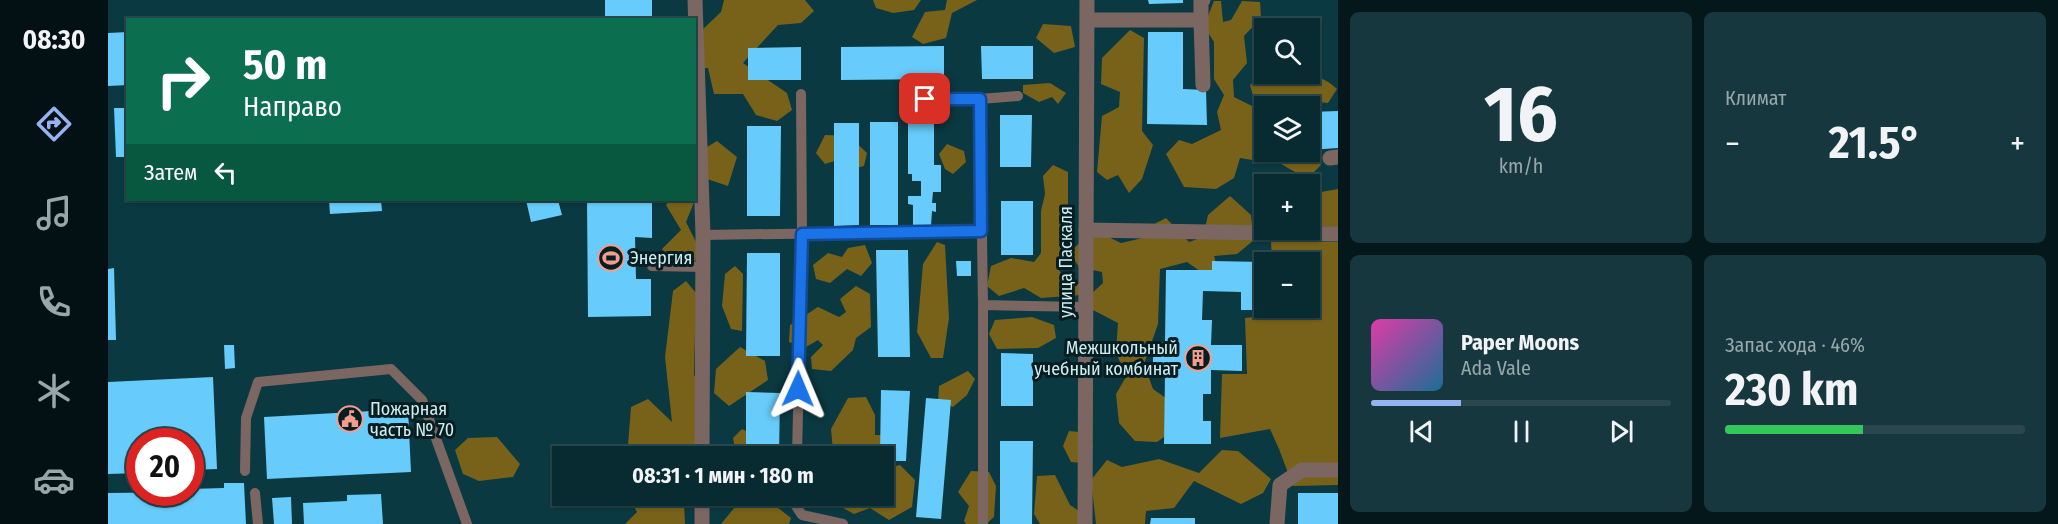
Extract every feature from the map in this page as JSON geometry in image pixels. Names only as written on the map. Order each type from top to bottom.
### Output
[{"type":"street","points":[[695,0],[695,18]]},
{"type":"street","name":"улица Паскаля","points":[[1085,524],[1088,0]]},
{"type":"street","points":[[1203,0],[1201,0],[1203,85]]},
{"type":"street","points":[[1088,20],[1201,20]]},
{"type":"street","points":[[696,61],[703,235],[702,446]]},
{"type":"street","points":[[1086,230],[1338,234]]},
{"type":"street","points":[[1277,524],[1280,485],[1302,470],[1338,470]]},
{"type":"street","points":[[702,506],[702,524]]},
{"type":"lane","points":[[797,446],[802,234],[801,94]]},
{"type":"lane","points":[[925,99],[1018,96]]},
{"type":"lane","points":[[980,99],[983,524]]},
{"type":"lane","points":[[703,235],[981,231]]},
{"type":"lane","points":[[652,266],[703,267]]},
{"type":"lane","points":[[983,305],[1086,307]]},
{"type":"lane","points":[[245,471],[246,418],[258,382],[391,369],[422,400],[467,524]]},
{"type":"lane","points":[[255,492],[258,524]]},
{"type":"lane","points":[[796,506],[802,515],[843,524]]},
{"type":"shaded area","points":[[724,0],[805,0],[814,11],[801,23],[778,25],[743,63],[787,93],[792,110],[777,121],[756,115],[743,94],[714,94],[708,68],[696,69],[701,31],[721,12]]},
{"type":"shaded area","points":[[873,0],[921,0],[914,10],[893,13],[876,8]]},
{"type":"shaded area","points":[[947,0],[977,0],[952,13],[946,38],[923,44],[912,37],[925,12],[945,10]]},
{"type":"shaded area","points":[[1214,1],[1221,1],[1223,22],[1231,20],[1242,1],[1260,2],[1261,18],[1254,18],[1254,25],[1244,36],[1247,63],[1233,80],[1234,97],[1254,107],[1254,160],[1240,158],[1234,178],[1216,189],[1184,187],[1166,154],[1179,140],[1192,144],[1221,130],[1217,112],[1224,95],[1214,79],[1214,42],[1204,26]]},
{"type":"shaded area","points":[[1043,24],[1071,26],[1075,47],[1054,53],[1036,38]]},
{"type":"shaded area","points":[[1130,30],[1144,38],[1142,131],[1153,145],[1142,179],[1129,193],[1118,175],[1107,180],[1097,172],[1102,116],[1119,107],[1120,92],[1101,84],[1102,58]]},
{"type":"shaded area","points":[[1320,78],[1337,89],[1328,103],[1320,102],[1320,96],[1254,96],[1254,99],[1250,85],[1254,82],[1254,84],[1320,84]]},
{"type":"shaded area","points":[[1050,83],[1066,93],[1058,104],[1052,97],[1039,102],[1023,93],[1023,85]]},
{"type":"shaded area","points":[[825,135],[849,136],[867,153],[864,166],[853,169],[841,159],[825,164],[816,153]]},
{"type":"shaded area","points":[[717,141],[737,157],[728,186],[704,178],[696,198],[697,153]]},
{"type":"shaded area","points":[[947,144],[964,151],[966,162],[953,174],[945,169],[939,154]]},
{"type":"shaded area","points":[[1278,162],[1319,162],[1321,165],[1312,174],[1298,174]]},
{"type":"shaded area","points":[[1053,165],[1068,172],[1068,236],[1057,268],[1067,280],[1079,284],[1081,295],[1041,298],[1024,288],[999,296],[987,286],[991,266],[1011,258],[1034,262],[1041,253],[1041,211],[1045,194],[1043,176]]},
{"type":"shaded area","points":[[1338,189],[1338,227],[1320,226],[1320,192]]},
{"type":"shaded area","points":[[1230,196],[1251,215],[1254,240],[1237,254],[1214,256],[1218,271],[1207,276],[1187,262],[1160,269],[1158,324],[1144,364],[1153,389],[1173,403],[1174,430],[1157,442],[1135,441],[1119,423],[1116,394],[1126,377],[1116,352],[1118,323],[1091,309],[1091,294],[1103,283],[1102,272],[1079,267],[1070,253],[1081,241],[1102,234],[1121,243],[1147,237],[1156,223],[1166,218],[1189,242],[1203,237],[1208,215]]},
{"type":"shaded area","points":[[668,201],[695,201],[686,222],[698,246],[695,261],[672,262],[662,249],[681,230],[666,205]]},
{"type":"shaded area","points":[[1271,241],[1338,242],[1338,485],[1293,486],[1270,429],[1220,438],[1222,374],[1247,374],[1245,318],[1320,318],[1320,252],[1272,252]]},
{"type":"shaded area","points":[[937,242],[945,245],[949,318],[943,358],[931,358],[917,332],[923,264]]},
{"type":"shaded area","points":[[865,245],[872,263],[861,276],[847,269],[830,283],[816,279],[813,265],[828,253],[842,257],[848,248]]},
{"type":"shaded area","points":[[735,266],[743,274],[742,331],[731,329],[722,306],[725,274]]},
{"type":"shaded area","points":[[686,281],[696,293],[694,375],[705,394],[699,446],[629,446],[631,407],[648,399],[672,422],[665,357],[673,291]]},
{"type":"shaded area","points":[[856,286],[870,294],[871,327],[856,338],[853,350],[831,371],[812,369],[811,357],[823,345],[818,340],[806,347],[789,342],[790,325],[818,307],[839,317],[846,312],[840,299]]},
{"type":"shaded area","points":[[1032,317],[1054,325],[1056,338],[1038,348],[997,349],[989,334],[995,320]]},
{"type":"shaded area","points":[[740,347],[765,361],[768,380],[729,406],[714,393],[716,369]]},
{"type":"shaded area","points":[[968,371],[975,379],[967,395],[953,407],[938,401],[939,386]]},
{"type":"shaded area","points":[[866,397],[875,415],[875,435],[887,435],[888,446],[833,446],[831,429],[848,398]]},
{"type":"shaded area","points":[[742,429],[754,435],[750,446],[735,446],[733,438]]},
{"type":"shaded area","points":[[1069,431],[1089,433],[1093,447],[1082,463],[1071,462],[1063,446]]},
{"type":"shaded area","points":[[497,437],[520,464],[513,477],[479,481],[463,474],[455,450],[468,438]]},
{"type":"shaded area","points":[[1222,450],[1238,451],[1271,479],[1263,493],[1241,504],[1194,481],[1174,508],[1146,511],[1145,524],[1096,524],[1091,480],[1107,460],[1122,467],[1159,459],[1199,473]]},
{"type":"shaded area","points":[[900,465],[915,480],[912,507],[889,520],[870,508],[854,514],[839,506],[894,506],[894,466]]},
{"type":"shaded area","points":[[971,471],[989,472],[996,486],[994,517],[986,524],[966,524],[964,521],[969,506],[958,492]]},
{"type":"shaded area","points":[[1055,475],[1070,505],[1082,513],[1084,524],[1040,524],[1034,514],[1037,476]]},
{"type":"shaded area","points":[[634,506],[684,506],[685,524],[625,524],[637,512]]},
{"type":"shaded area","points":[[736,506],[776,506],[791,518],[789,524],[721,524]]},
{"type":"building","points":[[605,0],[652,0],[652,18],[605,18]]},
{"type":"building","points":[[1148,0],[1183,0],[1183,3],[1149,4]]},
{"type":"building","points":[[126,32],[126,85],[108,86],[108,33]]},
{"type":"building","points":[[1148,32],[1183,32],[1183,89],[1206,90],[1207,125],[1147,124]]},
{"type":"building","points":[[944,46],[944,79],[841,80],[841,47]]},
{"type":"building","points":[[981,46],[1033,46],[1033,79],[982,79]]},
{"type":"building","points":[[801,47],[801,80],[748,80],[748,48]]},
{"type":"building","points":[[114,108],[126,108],[126,157],[116,157]]},
{"type":"building","points":[[1338,111],[1338,148],[1320,149],[1320,112]]},
{"type":"building","points":[[1000,115],[1032,115],[1031,167],[1000,167]]},
{"type":"building","points":[[870,122],[898,122],[898,225],[870,225]]},
{"type":"building","points":[[834,123],[859,123],[859,225],[834,226]]},
{"type":"building","points":[[908,123],[934,123],[934,165],[941,165],[941,192],[933,192],[932,203],[936,203],[936,212],[932,211],[931,226],[913,226],[913,205],[908,204],[908,196],[921,196],[921,181],[912,181],[912,174],[908,174]]},
{"type":"building","points":[[747,126],[781,126],[780,216],[747,216]]},
{"type":"building","points":[[329,201],[381,201],[382,211],[330,214]]},
{"type":"building","points":[[526,201],[558,201],[562,215],[531,222]]},
{"type":"building","name":"Энергия","points":[[587,201],[652,201],[652,238],[635,237],[636,279],[651,279],[651,316],[588,317]]},
{"type":"building","points":[[1001,201],[1033,201],[1033,255],[1001,255]]},
{"type":"building","points":[[876,250],[908,250],[910,357],[878,357]]},
{"type":"building","points":[[747,253],[780,253],[780,356],[746,356]]},
{"type":"building","points":[[956,261],[971,261],[971,276],[957,276]]},
{"type":"building","name":"Межшкольный учебный комбинат","points":[[1212,261],[1254,262],[1254,310],[1241,310],[1241,292],[1203,291],[1202,320],[1212,320],[1211,345],[1242,345],[1242,371],[1211,370],[1211,394],[1203,394],[1203,421],[1211,421],[1211,444],[1164,444],[1165,375],[1153,375],[1153,342],[1165,342],[1166,270],[1212,270]]},
{"type":"building","points":[[114,268],[116,340],[108,340],[108,269]]},
{"type":"building","points":[[224,345],[234,345],[235,368],[225,369]]},
{"type":"building","points":[[1001,353],[1033,354],[1033,406],[1001,406]]},
{"type":"building","points":[[213,377],[217,469],[204,469],[204,428],[126,428],[126,473],[108,474],[108,382]]},
{"type":"building","points":[[881,390],[910,391],[906,461],[894,461],[894,446],[880,446]]},
{"type":"building","points":[[746,392],[780,393],[779,446],[746,446]]},
{"type":"building","points":[[926,398],[951,400],[941,519],[916,517]]},
{"type":"building","points":[[408,409],[411,472],[267,479],[264,417]]},
{"type":"building","points":[[1000,441],[1033,441],[1032,524],[1000,524]]},
{"type":"building","points":[[224,483],[244,483],[246,524],[108,524],[108,493],[126,493],[126,506],[204,506],[204,489],[224,488]]},
{"type":"building","points":[[1298,493],[1338,493],[1338,524],[1298,524]]},
{"type":"building","points":[[381,494],[383,524],[304,524],[303,503],[347,501],[347,495]]},
{"type":"building","points":[[291,497],[292,524],[274,524],[272,498]]},
{"type":"building","points":[[1151,518],[1195,518],[1195,524],[1150,524]]},
{"type":"place","name":"Энергия","points":[[611,258]]},
{"type":"place","name":"Межшкольный учебный комбинат","points":[[1198,358]]},
{"type":"place","name":"Пожарная часть № 70","points":[[350,419]]},
{"type":"route","points":[[798,389],[802,234],[981,231],[980,99],[925,99]]}]
